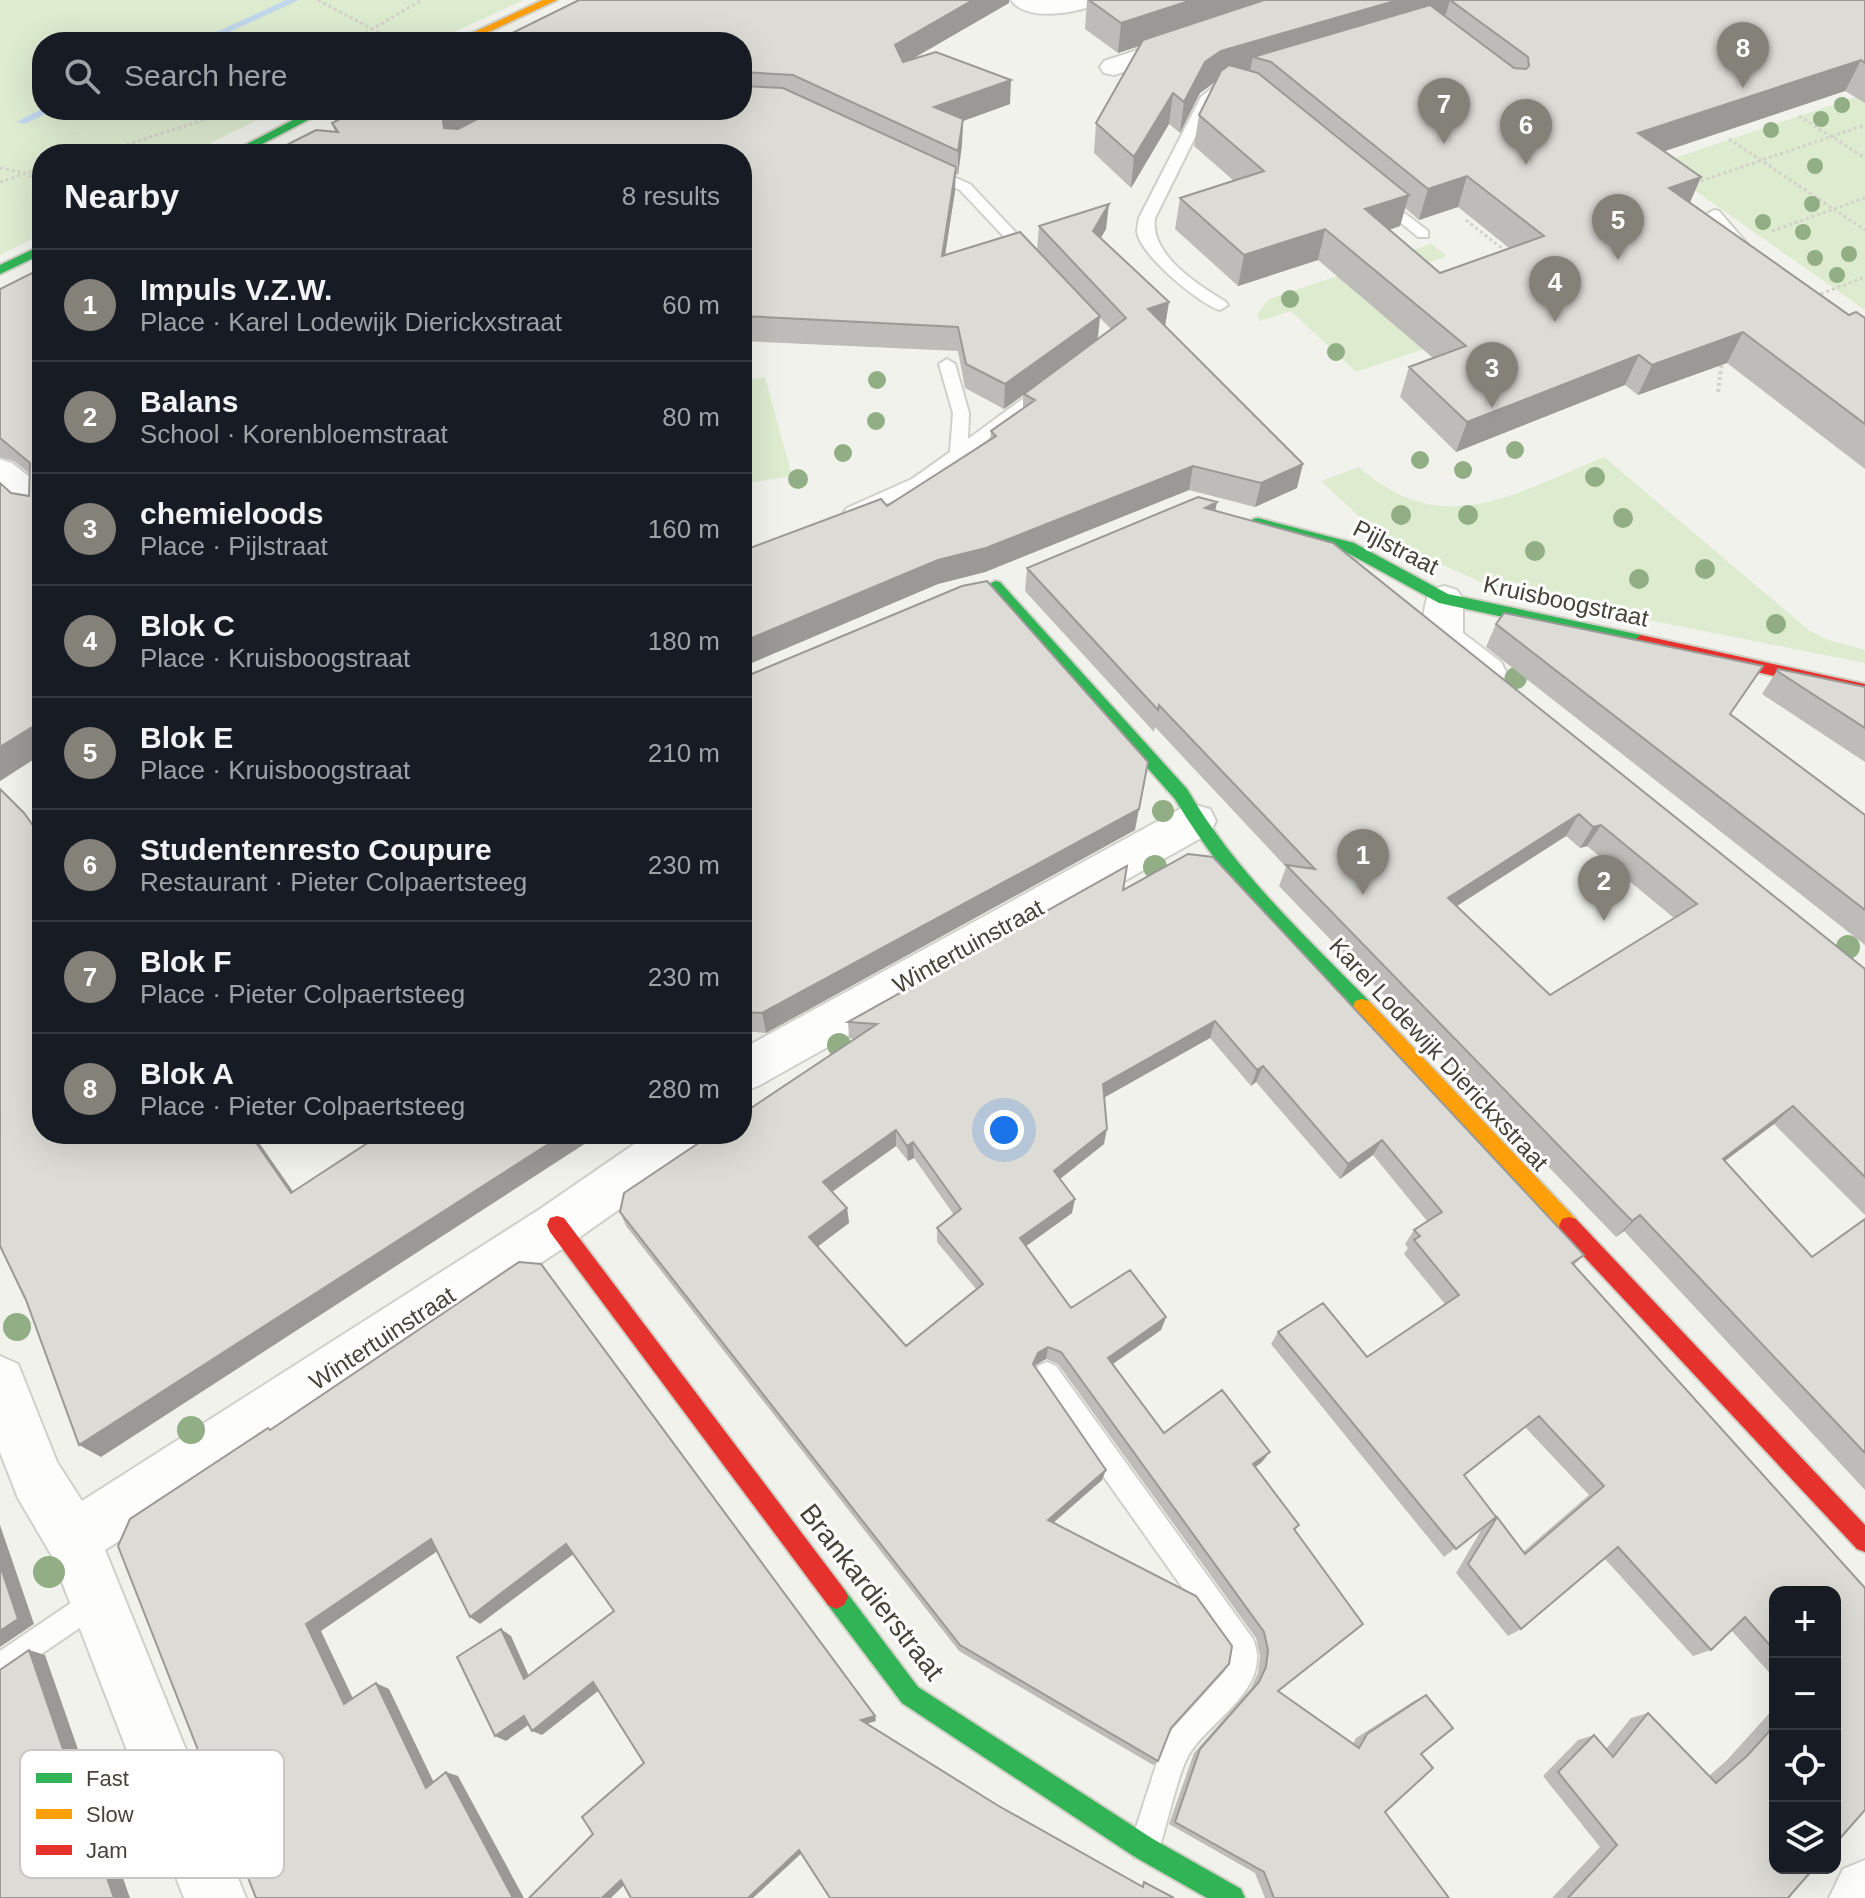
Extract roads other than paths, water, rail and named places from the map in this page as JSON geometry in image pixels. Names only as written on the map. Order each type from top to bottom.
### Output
[{"type":"street","points":[[1024,0],[1057,8],[1086,0]]},
{"type":"street","points":[[485,32],[560,4]]},
{"type":"street","points":[[513,32],[560,4]]},
{"type":"street","points":[[1114,67],[1214,33]]},
{"type":"street","points":[[259,144],[318,120]]},
{"type":"street","points":[[293,144],[311,135],[327,120]]},
{"type":"street","points":[[0,270],[32,254]]},
{"type":"street","points":[[0,471],[32,498]]},
{"type":"street","name":"Pijlstraat","points":[[1233,516],[1349,547],[1444,599]]},
{"type":"street","name":"Karel Lodewijk Dierickxstraat","points":[[994,585],[1181,794],[1195,821],[1239,877],[1865,1541]]},
{"type":"street","points":[[1444,599],[1444,638],[1520,699]]},
{"type":"street","name":"Kruisboogstraat","points":[[1444,599],[1865,690]]},
{"type":"street","name":"Wintertuinstraat","points":[[752,1066],[1195,821]]},
{"type":"street","name":"Wintertuinstraat","points":[[73,1539],[557,1225],[674,1144]]},
{"type":"street","name":"Brankardierstraat","points":[[557,1225],[910,1695],[1144,1848],[1232,1898]]},
{"type":"street","points":[[0,1382],[37,1479],[73,1539],[156,1750]]},
{"type":"street","points":[[207,1878],[215,1898]]},
{"type":"street","points":[[1860,1898],[1865,1891]]},
{"type":"lane","points":[[1220,305],[1206,297],[1153,248],[1145,232],[1147,218],[1208,97],[1222,87],[1251,78]]},
{"type":"lane","points":[[1222,87],[1250,96]]},
{"type":"lane","points":[[911,162],[965,187],[1039,265]]},
{"type":"lane","points":[[1363,184],[1423,234]]},
{"type":"lane","points":[[1714,214],[1737,244],[1810,298]]},
{"type":"lane","points":[[947,364],[961,413],[958,454]]},
{"type":"lane","points":[[830,522],[918,483],[1061,379]]},
{"type":"lane","points":[[1047,1375],[1243,1649],[1238,1678],[1178,1744],[1144,1848]]},
{"type":"lane","points":[[0,1668],[96,1600]]},
{"type":"waterway","points":[[222,32],[294,0]]},
{"type":"waterway","points":[[21,122],[32,117]]},
{"type":"place","name":"Blok A","points":[[1743,88]]},
{"type":"place","name":"Blok F","points":[[1444,144]]},
{"type":"place","name":"Studentenresto Coupure","points":[[1526,165]]},
{"type":"place","name":"Blok E","points":[[1618,260]]},
{"type":"place","name":"Blok C","points":[[1555,322]]},
{"type":"place","name":"chemieloods","points":[[1492,408]]},
{"type":"place","name":"Impuls V.Z.W.","points":[[1363,895]]},
{"type":"place","name":"Balans","points":[[1604,921]]}]
